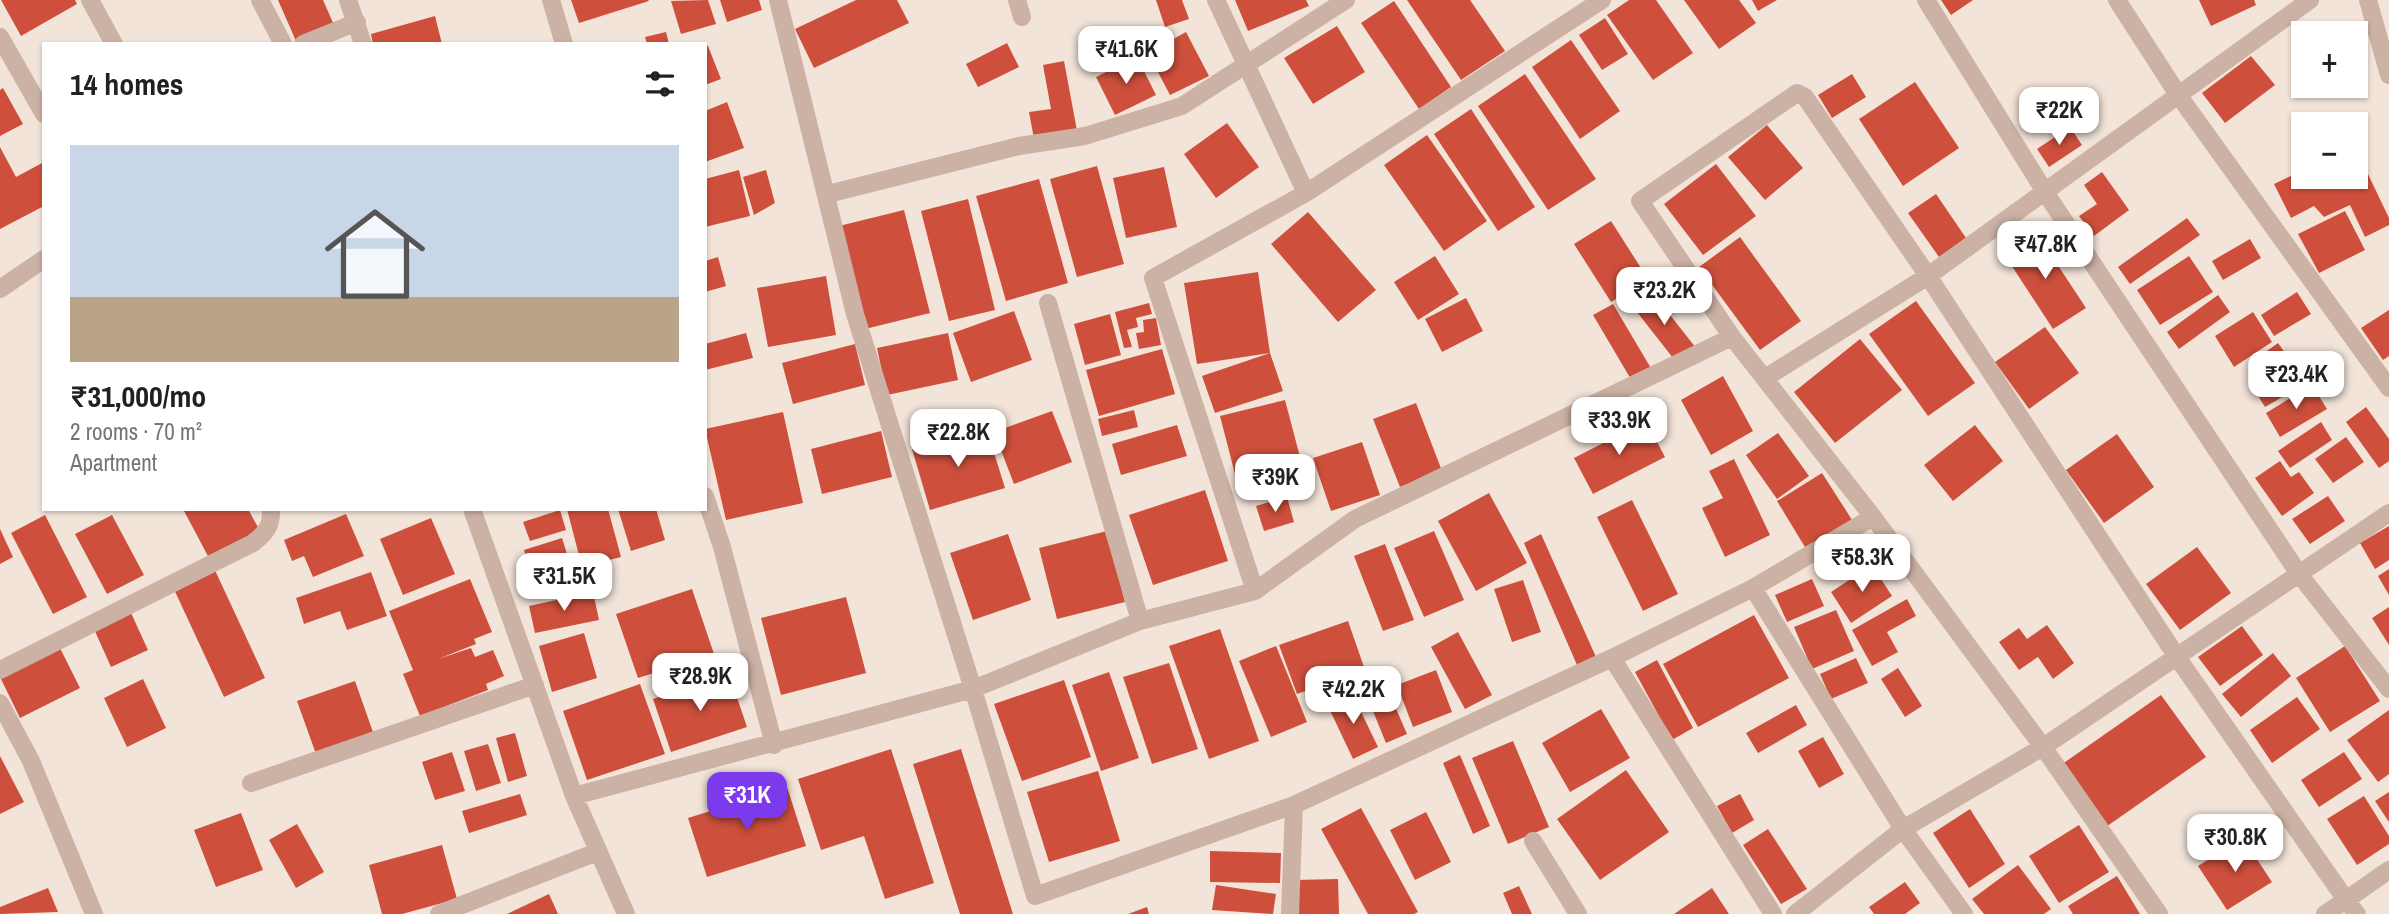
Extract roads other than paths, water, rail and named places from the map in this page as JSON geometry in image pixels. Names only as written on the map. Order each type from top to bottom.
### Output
[{"type":"street","points":[[90,0],[113,42]]},
{"type":"street","points":[[260,0],[282,42]]},
{"type":"street","points":[[348,0],[362,42]]},
{"type":"street","points":[[551,0],[563,42]]},
{"type":"street","points":[[778,0],[828,194],[855,314],[1035,896],[1294,805],[1612,658],[1753,588],[1873,517]]},
{"type":"street","points":[[1216,0],[1244,67],[1306,193]]},
{"type":"street","points":[[828,194],[1019,146],[1097,133],[1182,106],[1346,0]]},
{"type":"street","points":[[1255,591],[1153,278],[1306,193],[1602,0]]},
{"type":"street","points":[[1926,0],[2045,192],[2300,574],[2389,689]]},
{"type":"street","points":[[2117,0],[2179,96],[2389,388]]},
{"type":"street","points":[[1765,378],[1928,276],[2179,96],[2283,8],[2311,0]]},
{"type":"street","points":[[2368,0],[2389,75]]},
{"type":"street","points":[[308,42],[357,22]]},
{"type":"street","points":[[0,37],[42,110]]},
{"type":"street","points":[[2159,914],[2043,747],[1873,517],[1732,337],[1640,201],[1797,93],[1805,97],[1928,276],[2177,657],[2351,907]]},
{"type":"street","points":[[0,289],[42,260]]},
{"type":"street","points":[[1048,303],[1140,621]]},
{"type":"street","points":[[574,796],[774,745],[973,689],[1140,621],[1255,591],[1355,519],[1732,337]]},
{"type":"street","points":[[707,502],[722,547],[774,745]]},
{"type":"street","points":[[0,670],[253,543],[266,533],[272,519],[271,511]]},
{"type":"street","points":[[473,511],[574,796],[626,914]]},
{"type":"street","points":[[1795,914],[1903,829],[2043,747],[2389,513]]},
{"type":"street","points":[[1753,588],[1903,829],[1964,914]]},
{"type":"street","points":[[1612,658],[1773,914]]},
{"type":"street","points":[[251,783],[535,685]]},
{"type":"street","points":[[0,703],[31,761],[94,914]]},
{"type":"street","points":[[1290,914],[1294,805]]},
{"type":"street","points":[[1533,841],[1578,914]]},
{"type":"street","points":[[439,914],[597,852]]},
{"type":"street","points":[[2325,914],[2351,907],[2389,870]]}]
